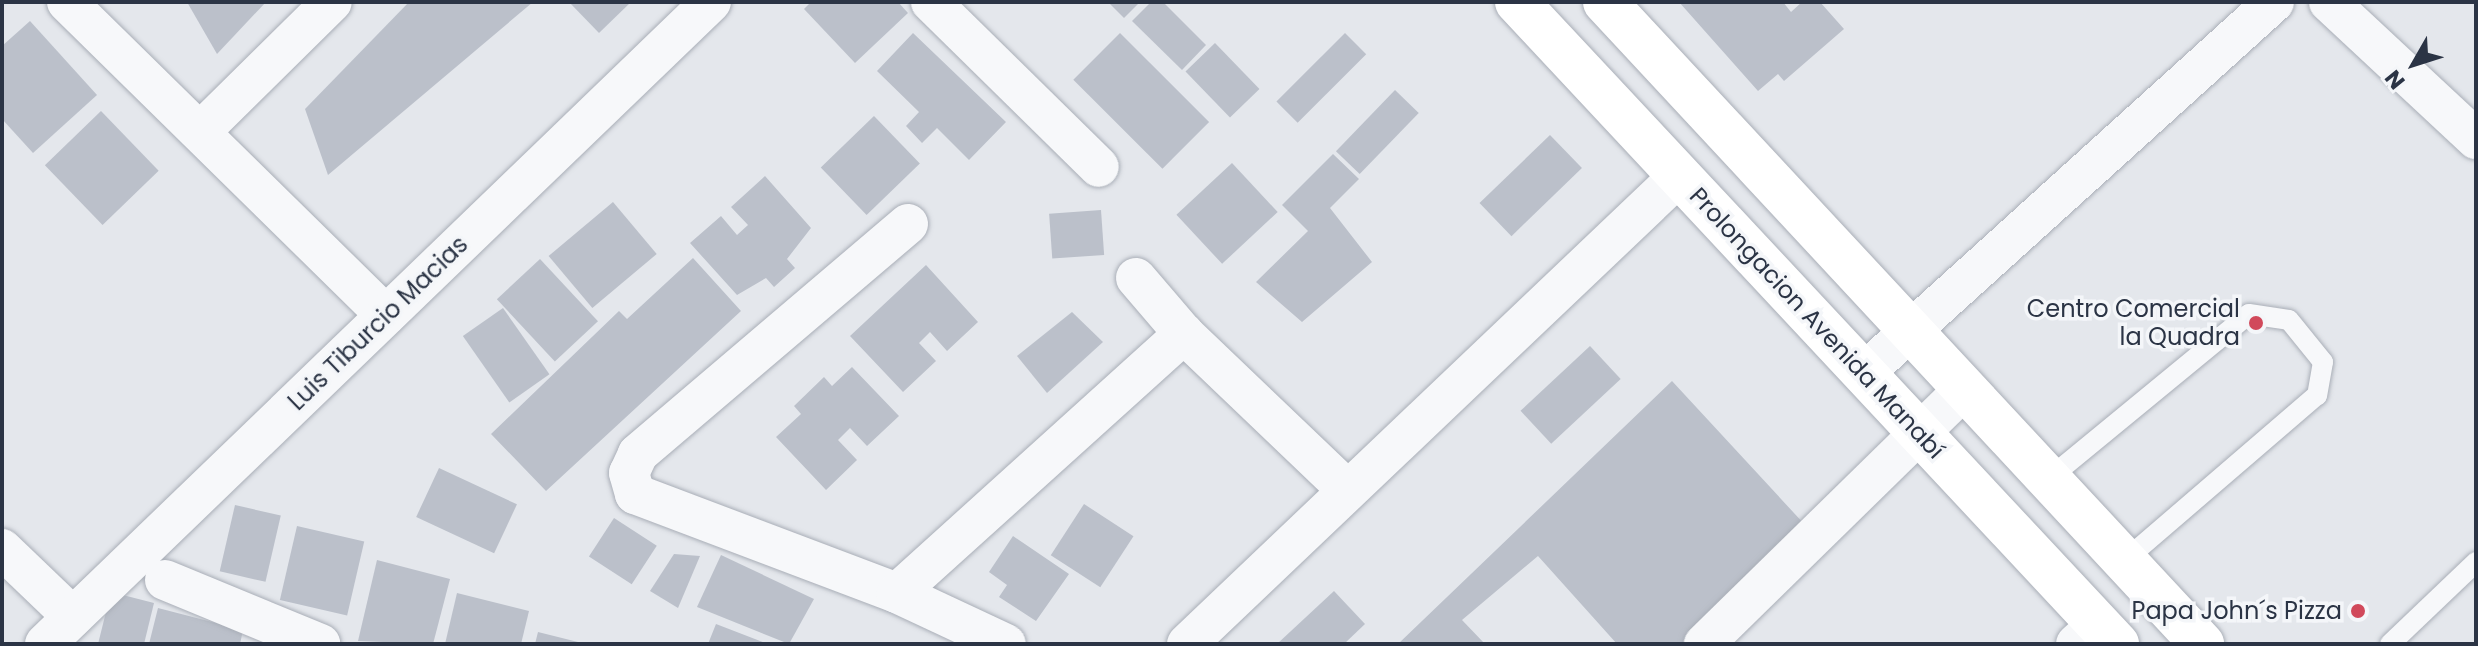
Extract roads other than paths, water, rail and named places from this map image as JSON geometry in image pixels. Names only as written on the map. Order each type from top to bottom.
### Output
[{"type":"main road","name":"Prolongacion Avenida Manabí","points":[[1517,2],[1866,371],[2097,637]]},
{"type":"main road","points":[[1605,2],[1909,328],[1962,391],[2202,644]]},
{"type":"street","points":[[67,2],[386,315]]},
{"type":"street","points":[[200,132],[332,2]]},
{"type":"street","name":"Luis Tiburcio Macias","points":[[59,631],[711,2]]},
{"type":"street","points":[[931,2],[1099,167]]},
{"type":"street","points":[[1866,371],[1909,328],[2274,2]]},
{"type":"street","points":[[2329,2],[2476,139]]},
{"type":"street","points":[[1187,644],[1345,488],[1680,175]]},
{"type":"street","points":[[908,224],[638,454],[629,473],[635,494],[897,593],[1006,644]]},
{"type":"street","points":[[1136,278],[1184,334],[1345,488]]},
{"type":"street","points":[[897,593],[1184,334]]},
{"type":"street","points":[[1704,644],[1962,391]]},
{"type":"street","points":[[2,549],[59,631]]},
{"type":"street","points":[[165,580],[320,644]]},
{"type":"lane","points":[[2047,480],[2249,314],[2289,320],[2323,362],[2317,395],[2124,561]]},
{"type":"lane","points":[[2390,644],[2476,562]]},
{"type":"place","name":"Centro Comercial la Quadra","points":[[2256,323]]},
{"type":"place","name":"Papa John´s Pizza","points":[[2358,611]]}]
